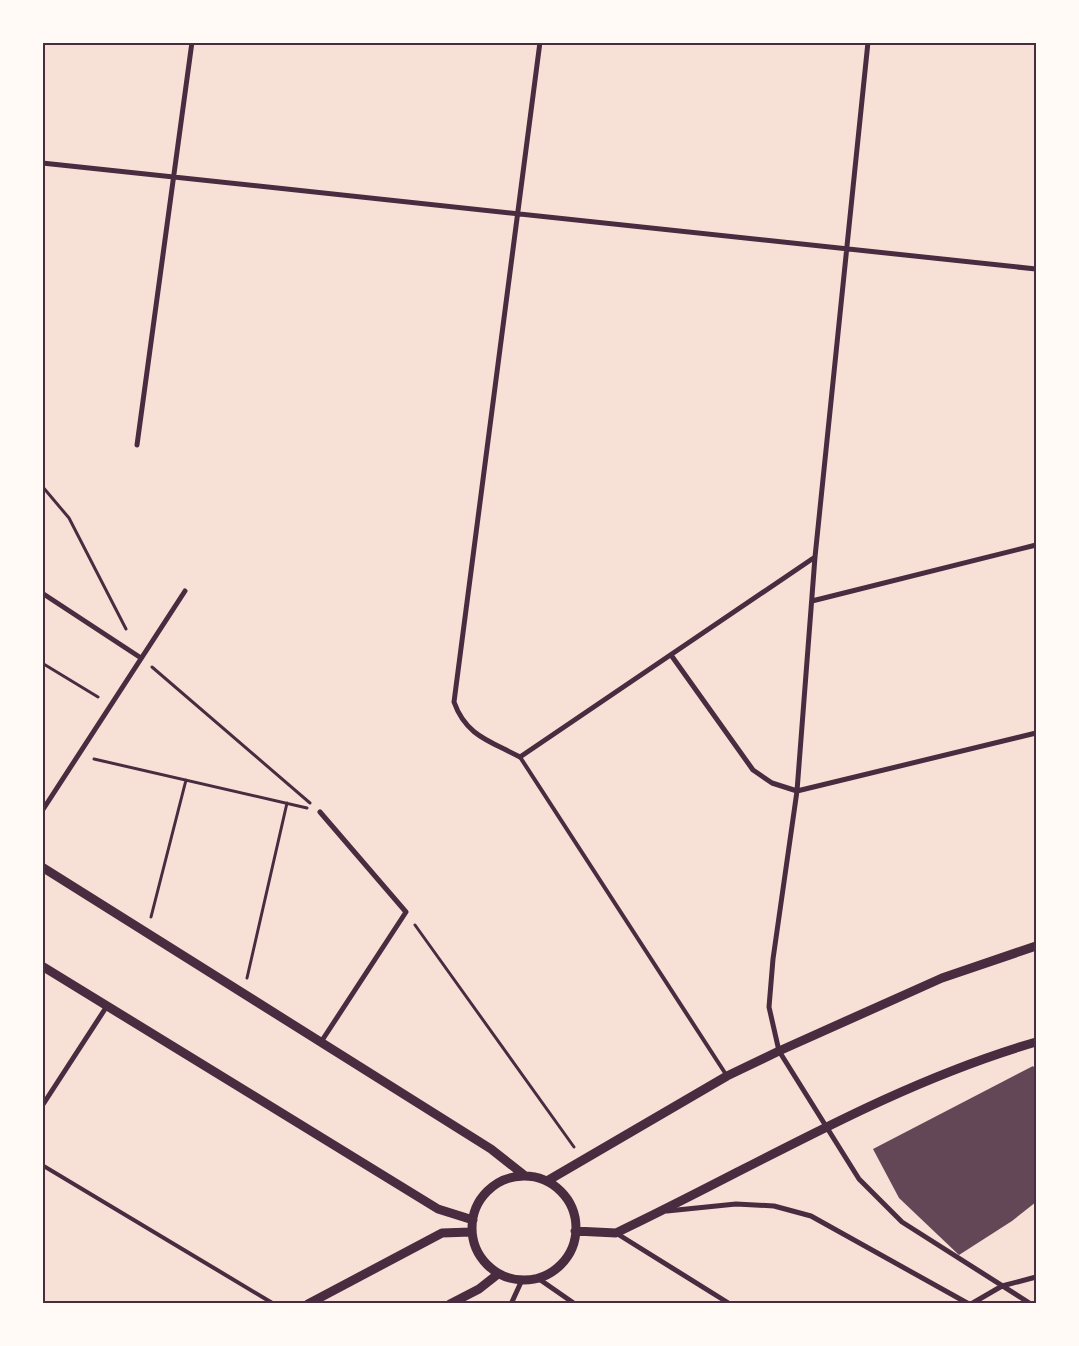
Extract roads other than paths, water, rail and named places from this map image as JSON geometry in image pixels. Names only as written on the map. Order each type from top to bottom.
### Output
[{"type":"street","points":[[137,445],[192,42]]},
{"type":"street","points":[[540,42],[454,702],[460,719],[471,730],[520,757],[815,557]]},
{"type":"street","points":[[868,42],[815,557],[797,790],[773,959],[769,1007],[779,1051],[859,1178],[902,1222],[1032,1304]]},
{"type":"street","points":[[42,163],[1036,269]]},
{"type":"street","points":[[812,601],[1036,545]]},
{"type":"street","points":[[42,811],[185,591]]},
{"type":"street","points":[[42,593],[141,658]]},
{"type":"street","points":[[671,655],[753,770],[772,783],[797,790],[1036,733]]},
{"type":"street","points":[[320,812],[406,912],[321,1042]]},
{"type":"street","points":[[42,867],[491,1149],[524,1176]]},
{"type":"street","points":[[547,1181],[726,1076],[942,978],[1036,946]]},
{"type":"street","points":[[42,966],[438,1210],[473,1220]]},
{"type":"street","points":[[42,1106],[107,1006]]},
{"type":"street","points":[[576,1231],[616,1233],[827,1127],[922,1082],[999,1053],[1036,1042]]},
{"type":"street","points":[[524,1176],[547,1181],[561,1191],[572,1206],[576,1223],[575,1241],[568,1257],[558,1268],[539,1279],[512,1279],[498,1274],[487,1265],[478,1253],[471,1232],[478,1204],[486,1192],[497,1183],[510,1178],[524,1176]]},
{"type":"street","points":[[662,1211],[736,1204],[774,1206],[812,1216],[970,1304],[1002,1286],[1036,1277]]},
{"type":"street","points":[[308,1304],[442,1233],[471,1232]]},
{"type":"street","points":[[616,1233],[730,1304]]},
{"type":"street","points":[[450,1304],[479,1289],[498,1274]]},
{"type":"street","points":[[539,1279],[576,1304]]},
{"type":"street","points":[[511,1304],[522,1280]]},
{"type":"lane","points":[[520,757],[726,1076]]},
{"type":"lane","points":[[42,1165],[274,1304]]}]
